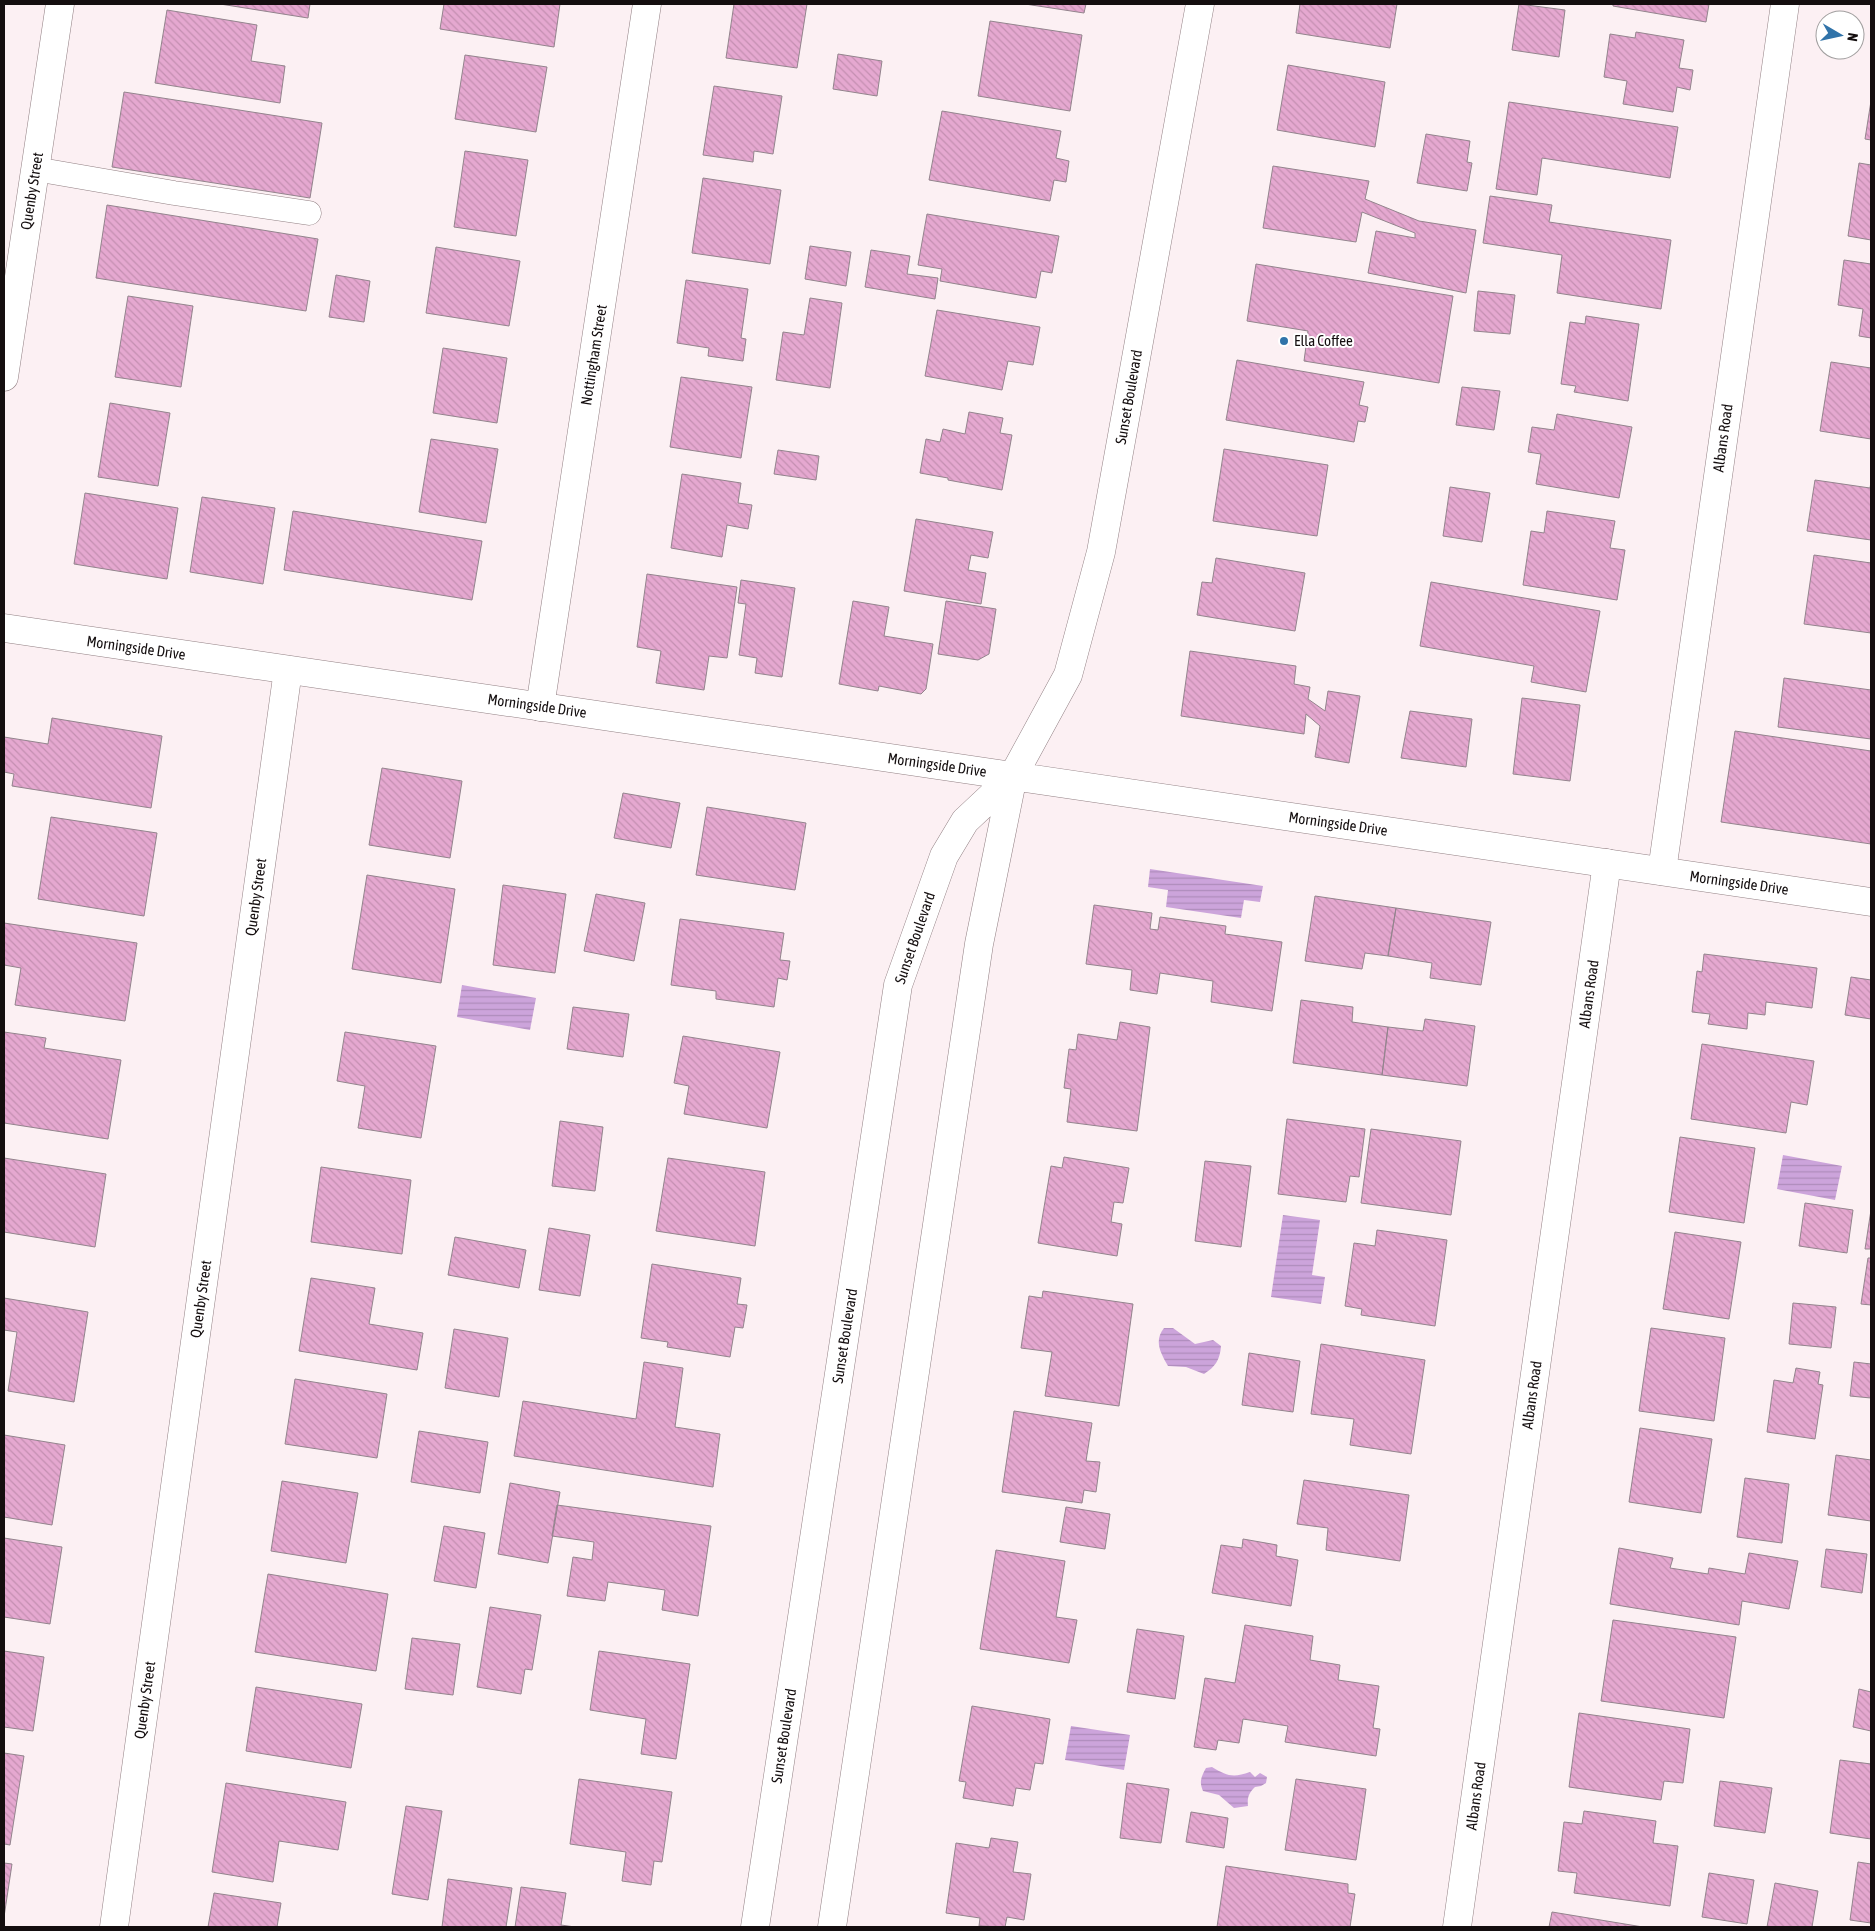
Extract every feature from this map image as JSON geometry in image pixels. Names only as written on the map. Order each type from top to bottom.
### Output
[{"type":"street","name":"Quenby Street","points":[[5,366],[60,4]]},
{"type":"street","name":"Nottingham Street","points":[[540,707],[647,4]]},
{"type":"street","name":"Sunset Boulevard","points":[[832,1927],[979,944],[1013,776],[1068,675],[1101,552],[1200,4]]},
{"type":"street","name":"Albans Road","points":[[1662,871],[1785,4]]},
{"type":"street","name":"Morningside Drive","points":[[4,628],[1871,902]]},
{"type":"street","name":"Quenby Street","points":[[114,1927],[288,670]]},
{"type":"street","name":"Sunset Boulevard","points":[[754,1927],[898,985],[944,856],[965,821],[1013,776]]},
{"type":"street","name":"Albans Road","points":[[1457,1927],[1607,863]]},
{"type":"lane","points":[[35,169],[174,193],[309,213]]},
{"type":"shaded area","points":[[1150,869],[1263,886],[1260,902],[1244,900],[1241,918],[1166,907],[1168,890],[1148,887]]},
{"type":"shaded area","points":[[462,985],[536,998],[530,1030],[457,1017]]},
{"type":"shaded area","points":[[1783,1155],[1842,1166],[1835,1200],[1777,1189]]},
{"type":"shaded area","points":[[1283,1215],[1320,1220],[1312,1275],[1325,1277],[1321,1304],[1271,1297]]},
{"type":"shaded area","points":[[1164,1328],[1173,1328],[1195,1344],[1213,1340],[1221,1346],[1216,1363],[1204,1374],[1186,1367],[1168,1366],[1159,1347],[1159,1337]]},
{"type":"shaded area","points":[[1071,1726],[1130,1735],[1124,1770],[1065,1760]]},
{"type":"shaded area","points":[[1212,1767],[1230,1775],[1250,1772],[1255,1777],[1260,1773],[1267,1777],[1266,1783],[1255,1787],[1251,1791],[1248,1798],[1248,1806],[1234,1808],[1219,1795],[1203,1791],[1201,1785],[1202,1777],[1206,1768]]},
{"type":"building","points":[[220,4],[310,4],[308,18]]},
{"type":"building","points":[[444,4],[560,4],[554,47],[440,29]]},
{"type":"building","points":[[734,4],[807,4],[797,68],[726,58]]},
{"type":"building","points":[[1025,4],[1086,4],[1084,13]]},
{"type":"building","points":[[1300,4],[1397,4],[1390,48],[1296,33]]},
{"type":"building","points":[[1519,4],[1565,10],[1559,57],[1512,50]]},
{"type":"building","points":[[1613,4],[1709,4],[1706,22],[1613,6]]},
{"type":"building","points":[[167,10],[257,25],[251,61],[285,66],[280,103],[155,83]]},
{"type":"building","points":[[990,21],[1082,35],[1070,111],[978,96]]},
{"type":"building","points":[[1636,32],[1684,40],[1679,68],[1693,70],[1690,90],[1677,87],[1673,112],[1623,104],[1627,81],[1604,77],[1610,34],[1635,38]]},
{"type":"building","points":[[838,54],[882,61],[877,96],[833,89]]},
{"type":"building","points":[[465,55],[547,67],[536,132],[455,119]]},
{"type":"building","points":[[1288,65],[1385,82],[1375,147],[1277,130]]},
{"type":"building","points":[[714,86],[782,96],[773,154],[754,151],[753,162],[703,155]]},
{"type":"building","points":[[124,92],[322,123],[310,198],[112,167]]},
{"type":"building","points":[[1871,101],[1871,140],[1865,139]]},
{"type":"building","points":[[1509,102],[1678,127],[1670,178],[1542,158],[1537,195],[1496,189]]},
{"type":"building","points":[[942,111],[1061,131],[1056,158],[1069,161],[1066,182],[1054,180],[1050,201],[929,180]]},
{"type":"building","points":[[1426,134],[1470,141],[1467,162],[1472,163],[1467,191],[1417,183]]},
{"type":"building","points":[[465,151],[528,160],[516,236],[454,227]]},
{"type":"building","points":[[1859,163],[1871,165],[1871,240],[1848,236]]},
{"type":"building","points":[[1273,166],[1369,181],[1365,199],[1419,221],[1476,230],[1466,293],[1368,273],[1376,231],[1415,238],[1415,233],[1362,212],[1356,242],[1263,228]]},
{"type":"building","points":[[703,178],[781,190],[770,264],[692,253]]},
{"type":"building","points":[[1490,196],[1552,205],[1549,222],[1671,240],[1661,309],[1557,293],[1562,255],[1483,243]]},
{"type":"building","points":[[107,205],[318,239],[306,311],[96,278]]},
{"type":"building","points":[[927,214],[1059,236],[1052,273],[1041,271],[1036,298],[940,281],[942,269],[918,265]]},
{"type":"building","points":[[810,246],[851,252],[846,286],[805,279]]},
{"type":"building","points":[[436,247],[520,261],[509,326],[426,313]]},
{"type":"building","points":[[871,250],[910,256],[907,274],[938,278],[935,299],[865,287]]},
{"type":"building","points":[[1844,260],[1871,264],[1871,338],[1859,336],[1863,309],[1838,305]]},
{"type":"building","points":[[1256,264],[1453,296],[1439,383],[1304,361],[1308,331],[1247,321]]},
{"type":"building","points":[[336,275],[370,281],[364,322],[329,317]]},
{"type":"building","points":[[686,280],[748,289],[741,338],[746,339],[743,361],[708,356],[709,348],[677,343]]},
{"type":"building","points":[[1478,291],[1515,295],[1510,334],[1474,331]]},
{"type":"building","points":[[128,296],[193,306],[181,387],[115,377]]},
{"type":"building","points":[[810,298],[842,303],[830,388],[776,380],[783,332],[804,335]]},
{"type":"building","points":[[937,310],[1040,327],[1033,365],[1008,361],[1002,390],[925,376]]},
{"type":"building","points":[[1586,316],[1639,324],[1628,401],[1574,392],[1576,386],[1561,384],[1570,322],[1585,324]]},
{"type":"building","points":[[443,348],[507,358],[497,423],[433,413]]},
{"type":"building","points":[[1237,360],[1364,382],[1359,405],[1368,407],[1365,422],[1358,421],[1354,442],[1226,420]]},
{"type":"building","points":[[1831,362],[1871,368],[1871,439],[1820,431]]},
{"type":"building","points":[[681,377],[752,387],[741,458],[670,447]]},
{"type":"building","points":[[1462,387],[1500,391],[1494,430],[1456,425]]},
{"type":"building","points":[[110,403],[170,413],[158,486],[98,477]]},
{"type":"building","points":[[969,412],[1003,418],[1000,433],[1012,435],[1002,490],[920,473],[926,439],[940,442],[943,429],[965,434]]},
{"type":"building","points":[[1557,414],[1632,427],[1619,498],[1536,484],[1541,454],[1528,452],[1532,427],[1554,430]]},
{"type":"building","points":[[431,439],[498,449],[486,523],[419,512]]},
{"type":"building","points":[[1224,449],[1328,465],[1317,536],[1213,521]]},
{"type":"building","points":[[778,450],[819,456],[816,480],[774,474]]},
{"type":"building","points":[[682,474],[741,483],[738,503],[752,505],[748,529],[727,525],[722,557],[671,548]]},
{"type":"building","points":[[1815,480],[1870,488],[1871,482],[1871,540],[1807,531]]},
{"type":"building","points":[[1450,487],[1490,493],[1482,542],[1443,536]]},
{"type":"building","points":[[85,493],[178,508],[167,579],[74,564]]},
{"type":"building","points":[[202,497],[275,508],[263,584],[190,572]]},
{"type":"building","points":[[293,511],[482,541],[472,600],[284,570]]},
{"type":"building","points":[[1547,511],[1615,521],[1610,548],[1625,550],[1617,600],[1523,585],[1531,531],[1544,533]]},
{"type":"building","points":[[916,519],[993,532],[988,558],[971,555],[968,570],[986,573],[981,604],[904,591]]},
{"type":"building","points":[[1814,555],[1871,563],[1871,633],[1804,624]]},
{"type":"building","points":[[1216,558],[1305,573],[1295,631],[1197,615],[1202,582],[1212,583]]},
{"type":"building","points":[[647,574],[737,587],[727,658],[709,656],[704,690],[656,683],[661,651],[637,647]]},
{"type":"building","points":[[741,580],[795,588],[782,677],[755,673],[757,658],[739,655],[746,604],[738,603]]},
{"type":"building","points":[[1431,582],[1600,611],[1586,692],[1531,682],[1534,666],[1420,646]]},
{"type":"building","points":[[853,601],[889,607],[884,636],[933,644],[926,689],[921,694],[879,686],[878,691],[839,684]]},
{"type":"building","points":[[946,601],[996,609],[989,654],[978,660],[938,654]]},
{"type":"building","points":[[1190,651],[1296,666],[1294,684],[1310,687],[1308,699],[1325,711],[1328,691],[1360,696],[1349,763],[1315,757],[1320,726],[1306,714],[1304,734],[1181,716]]},
{"type":"building","points":[[1784,678],[1871,690],[1871,739],[1778,727]]},
{"type":"building","points":[[1522,698],[1580,705],[1570,781],[1513,774]]},
{"type":"building","points":[[1410,711],[1472,719],[1466,767],[1401,758]]},
{"type":"building","points":[[52,718],[162,736],[151,808],[12,786],[14,774],[4,772],[4,737],[48,744]]},
{"type":"building","points":[[1735,731],[1871,751],[1871,844],[1721,822]]},
{"type":"building","points":[[382,768],[462,781],[450,858],[369,845]]},
{"type":"building","points":[[623,793],[680,803],[671,848],[614,838]]},
{"type":"building","points":[[707,807],[806,823],[795,890],[696,875]]},
{"type":"building","points":[[51,817],[157,833],[144,916],[38,899]]},
{"type":"building","points":[[367,875],[455,889],[441,983],[352,969]]},
{"type":"building","points":[[503,885],[566,894],[555,973],[493,965]]},
{"type":"building","points":[[596,894],[645,903],[634,961],[584,951]]},
{"type":"building","points":[[1315,896],[1396,908],[1388,956],[1365,953],[1362,969],[1305,961]]},
{"type":"building","points":[[1094,905],[1152,913],[1150,929],[1158,930],[1160,917],[1226,926],[1225,934],[1282,942],[1272,1011],[1211,1002],[1213,981],[1160,973],[1157,994],[1130,990],[1132,970],[1086,964]]},
{"type":"building","points":[[1396,908],[1491,922],[1481,985],[1430,978],[1432,963],[1388,956]]},
{"type":"building","points":[[680,919],[784,933],[780,960],[790,961],[787,980],[778,978],[774,1007],[716,999],[716,991],[671,985]]},
{"type":"building","points":[[4,923],[137,943],[125,1021],[15,1005],[21,968],[4,965]]},
{"type":"building","points":[[1704,954],[1817,968],[1812,1008],[1766,1002],[1765,1015],[1748,1013],[1747,1029],[1708,1024],[1710,1014],[1692,1012],[1697,971],[1702,972]]},
{"type":"building","points":[[1851,977],[1871,980],[1871,1019],[1845,1015]]},
{"type":"building","points":[[1301,1000],[1353,1007],[1352,1022],[1388,1027],[1382,1075],[1293,1063]]},
{"type":"building","points":[[573,1007],[629,1014],[623,1057],[567,1049]]},
{"type":"building","points":[[1425,1019],[1475,1026],[1467,1086],[1382,1075],[1388,1027],[1423,1031]]},
{"type":"building","points":[[1120,1022],[1150,1027],[1137,1131],[1067,1122],[1071,1089],[1064,1088],[1069,1049],[1076,1050],[1078,1034],[1117,1040]]},
{"type":"building","points":[[4,1032],[46,1038],[44,1048],[121,1060],[108,1139],[4,1123]]},
{"type":"building","points":[[345,1032],[436,1046],[421,1138],[358,1128],[365,1086],[337,1081]]},
{"type":"building","points":[[683,1036],[780,1052],[767,1128],[684,1114],[689,1086],[674,1083]]},
{"type":"building","points":[[1702,1044],[1814,1061],[1807,1105],[1791,1102],[1786,1133],[1691,1119]]},
{"type":"building","points":[[1287,1119],[1365,1129],[1359,1177],[1350,1176],[1346,1202],[1278,1194]]},
{"type":"building","points":[[560,1121],[603,1127],[595,1191],[552,1186]]},
{"type":"building","points":[[1371,1129],[1461,1141],[1451,1215],[1361,1203]]},
{"type":"building","points":[[1680,1137],[1755,1148],[1744,1223],[1669,1212]]},
{"type":"building","points":[[1064,1157],[1129,1168],[1123,1203],[1114,1202],[1111,1222],[1122,1224],[1117,1256],[1038,1243],[1051,1166],[1062,1168]]},
{"type":"building","points":[[4,1158],[106,1174],[95,1247],[4,1232]]},
{"type":"building","points":[[668,1158],[765,1172],[755,1246],[656,1231]]},
{"type":"building","points":[[1205,1161],[1251,1166],[1241,1247],[1195,1241]]},
{"type":"building","points":[[321,1167],[411,1180],[402,1254],[311,1242]]},
{"type":"building","points":[[1805,1203],[1853,1210],[1847,1253],[1799,1246]]},
{"type":"building","points":[[1871,1210],[1871,1249],[1865,1249]]},
{"type":"building","points":[[549,1228],[590,1235],[580,1296],[539,1290]]},
{"type":"building","points":[[1377,1230],[1447,1240],[1435,1326],[1361,1315],[1362,1309],[1345,1306],[1354,1243],[1375,1246]]},
{"type":"building","points":[[1675,1232],[1741,1242],[1729,1319],[1663,1309]]},
{"type":"building","points":[[455,1237],[526,1250],[519,1288],[448,1275]]},
{"type":"building","points":[[1868,1258],[1871,1258],[1871,1305],[1861,1304]]},
{"type":"building","points":[[652,1264],[741,1278],[737,1304],[747,1305],[743,1328],[735,1327],[730,1357],[667,1347],[668,1342],[641,1338]]},
{"type":"building","points":[[311,1278],[375,1288],[369,1324],[423,1333],[417,1370],[299,1351]]},
{"type":"building","points":[[1043,1291],[1133,1304],[1119,1406],[1045,1396],[1052,1352],[1021,1348],[1029,1296],[1042,1298]]},
{"type":"building","points":[[4,1298],[88,1312],[74,1402],[8,1391],[17,1332],[4,1330]]},
{"type":"building","points":[[1793,1303],[1836,1307],[1831,1348],[1789,1344]]},
{"type":"building","points":[[1651,1328],[1725,1338],[1714,1421],[1639,1411]]},
{"type":"building","points":[[454,1329],[508,1338],[499,1397],[445,1388]]},
{"type":"building","points":[[1321,1344],[1425,1360],[1411,1454],[1350,1445],[1354,1419],[1311,1414]]},
{"type":"building","points":[[1249,1353],[1300,1361],[1293,1412],[1242,1405]]},
{"type":"building","points":[[644,1362],[683,1368],[675,1427],[720,1434],[713,1487],[514,1456],[523,1401],[636,1419]]},
{"type":"building","points":[[1854,1362],[1871,1364],[1871,1398],[1850,1396]]},
{"type":"building","points":[[1796,1368],[1820,1372],[1818,1384],[1823,1385],[1815,1439],[1767,1432],[1774,1380],[1793,1383]]},
{"type":"building","points":[[295,1379],[387,1394],[377,1458],[285,1444]]},
{"type":"building","points":[[1014,1411],[1092,1423],[1086,1461],[1100,1462],[1096,1492],[1084,1490],[1082,1503],[1002,1492]]},
{"type":"building","points":[[1640,1428],[1712,1439],[1701,1513],[1629,1502]]},
{"type":"building","points":[[419,1431],[488,1442],[480,1493],[411,1482]]},
{"type":"building","points":[[4,1435],[65,1445],[52,1525],[4,1517]]},
{"type":"building","points":[[1836,1455],[1871,1460],[1871,1521],[1828,1515]]},
{"type":"building","points":[[1745,1478],[1789,1484],[1782,1543],[1737,1537]]},
{"type":"building","points":[[1304,1480],[1409,1495],[1400,1561],[1326,1550],[1328,1528],[1297,1524]]},
{"type":"building","points":[[282,1481],[358,1493],[346,1563],[271,1551]]},
{"type":"building","points":[[510,1483],[560,1492],[548,1563],[498,1554]]},
{"type":"building","points":[[557,1505],[711,1526],[698,1616],[662,1610],[665,1590],[608,1582],[605,1601],[567,1596],[573,1557],[592,1560],[594,1542],[552,1536]]},
{"type":"building","points":[[1066,1507],[1110,1514],[1105,1549],[1060,1542]]},
{"type":"building","points":[[444,1526],[485,1533],[476,1588],[434,1581]]},
{"type":"building","points":[[4,1538],[62,1547],[50,1624],[4,1617]]},
{"type":"building","points":[[1243,1539],[1277,1545],[1276,1556],[1298,1560],[1291,1606],[1212,1593],[1221,1545],[1242,1548]]},
{"type":"building","points":[[1619,1548],[1673,1558],[1670,1568],[1708,1574],[1709,1568],[1745,1574],[1749,1553],[1798,1561],[1789,1609],[1742,1601],[1739,1625],[1610,1604]]},
{"type":"building","points":[[1826,1549],[1867,1554],[1862,1593],[1821,1587]]},
{"type":"building","points":[[996,1550],[1065,1561],[1056,1617],[1077,1620],[1069,1663],[980,1649]]},
{"type":"building","points":[[268,1574],[388,1594],[376,1671],[255,1652]]},
{"type":"building","points":[[490,1607],[541,1615],[532,1670],[525,1669],[521,1694],[477,1687]]},
{"type":"building","points":[[1613,1620],[1736,1637],[1724,1718],[1601,1701]]},
{"type":"building","points":[[1245,1625],[1313,1636],[1310,1660],[1340,1665],[1338,1680],[1379,1686],[1373,1728],[1380,1729],[1376,1756],[1285,1742],[1288,1726],[1243,1719],[1239,1743],[1218,1740],[1216,1750],[1194,1747],[1205,1678],[1235,1683]]},
{"type":"building","points":[[1137,1629],[1184,1636],[1175,1699],[1127,1692]]},
{"type":"building","points":[[412,1638],[460,1644],[453,1695],[405,1689]]},
{"type":"building","points":[[4,1651],[44,1657],[33,1731],[4,1727]]},
{"type":"building","points":[[599,1651],[690,1664],[676,1759],[641,1754],[646,1719],[590,1710]]},
{"type":"building","points":[[256,1687],[362,1704],[351,1768],[246,1751]]},
{"type":"building","points":[[1859,1689],[1871,1692],[1871,1731],[1853,1727]]},
{"type":"building","points":[[972,1706],[1050,1719],[1043,1764],[1035,1763],[1030,1790],[1016,1788],[1013,1806],[963,1798],[966,1782],[959,1781]]},
{"type":"building","points":[[1579,1713],[1690,1729],[1683,1783],[1664,1781],[1661,1800],[1569,1787]]},
{"type":"building","points":[[4,1753],[24,1756],[10,1845],[4,1844]]},
{"type":"building","points":[[1840,1760],[1871,1764],[1871,1839],[1830,1833]]},
{"type":"building","points":[[579,1779],[672,1792],[662,1862],[654,1861],[651,1885],[622,1881],[626,1852],[570,1844]]},
{"type":"building","points":[[1296,1779],[1366,1789],[1356,1860],[1285,1850]]},
{"type":"building","points":[[1720,1781],[1772,1788],[1765,1833],[1714,1826]]},
{"type":"building","points":[[226,1783],[346,1802],[338,1850],[279,1841],[273,1882],[212,1872]]},
{"type":"building","points":[[1127,1783],[1169,1789],[1161,1843],[1120,1838]]},
{"type":"building","points":[[406,1806],[442,1811],[428,1900],[392,1894]]},
{"type":"building","points":[[1584,1811],[1656,1821],[1653,1843],[1678,1846],[1670,1906],[1574,1893],[1577,1873],[1558,1871],[1564,1822],[1582,1824]]},
{"type":"building","points":[[1191,1812],[1228,1818],[1224,1848],[1186,1842]]},
{"type":"building","points":[[991,1838],[1018,1842],[1013,1872],[1031,1874],[1024,1920],[1007,1917],[1005,1927],[979,1926],[980,1918],[946,1913],[956,1843],[989,1848]]},
{"type":"building","points":[[1858,1862],[1871,1864],[1871,1923],[1850,1920]]},
{"type":"building","points":[[4,1863],[12,1864],[4,1917]]},
{"type":"building","points":[[1226,1866],[1348,1884],[1348,1893],[1355,1894],[1350,1927],[1217,1927]]},
{"type":"building","points":[[1709,1873],[1754,1880],[1747,1924],[1702,1917]]},
{"type":"building","points":[[448,1879],[512,1888],[506,1927],[442,1927]]},
{"type":"building","points":[[1775,1883],[1818,1891],[1812,1927],[1767,1927]]},
{"type":"building","points":[[521,1887],[566,1893],[561,1925],[575,1927],[515,1927]]},
{"type":"building","points":[[214,1893],[281,1903],[277,1927],[208,1927]]},
{"type":"building","points":[[1552,1912],[1643,1927],[1549,1927]]},
{"type":"place","name":"Ella Coffee","points":[[1284,341]]}]
